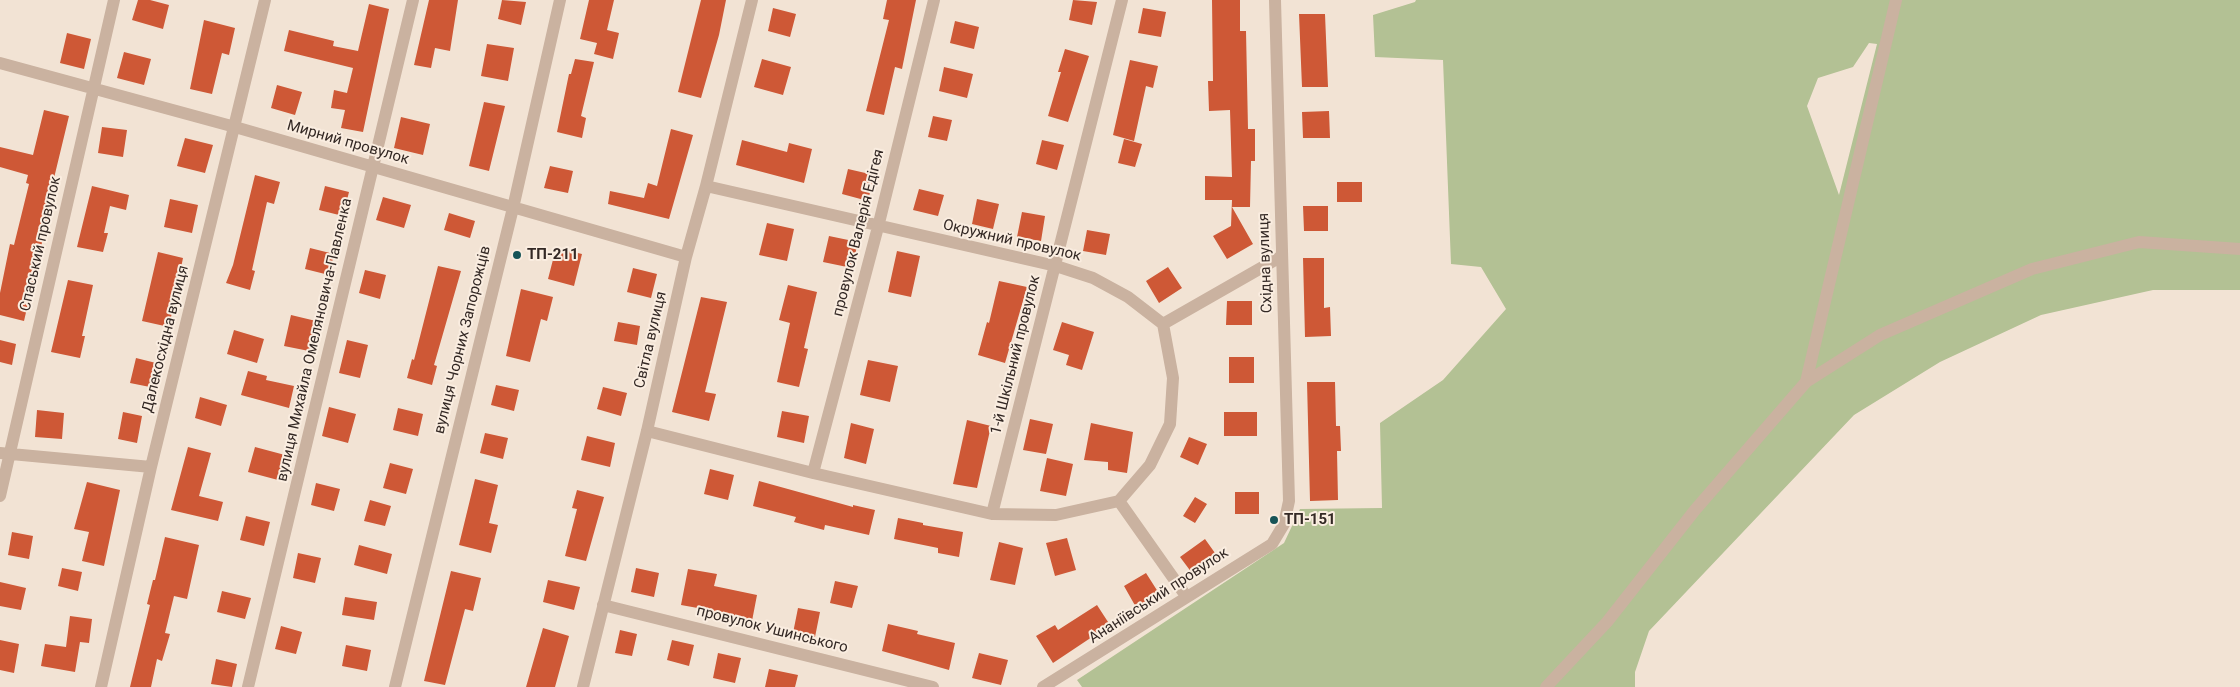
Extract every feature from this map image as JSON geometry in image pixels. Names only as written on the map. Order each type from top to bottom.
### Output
[{"type":"street","name":"Спаський провулок","points":[[0,496],[5,453],[114,0]]},
{"type":"street","name":"Далекосхідна вулиця","points":[[102,687],[151,467],[266,0]]},
{"type":"street","name":"вулиця Михайла Омеляновича-Павленка","points":[[248,687],[413,0]]},
{"type":"street","name":"вулиця Чорних Запорожців","points":[[395,687],[513,208],[560,0]]},
{"type":"street","name":"Світла вулиця","points":[[582,687],[647,431],[686,257],[706,186],[752,0]]},
{"type":"street","name":"провулок Валерія Едігея","points":[[813,473],[878,226],[934,0]]},
{"type":"street","name":"1-й Шкільний провулок","points":[[992,514],[1122,0]]},
{"type":"street","name":"Східна вулиця","points":[[1275,0],[1290,501],[1284,524]]},
{"type":"street","points":[[1806,382],[1896,0]]},
{"type":"street","name":"Мирний провулок","points":[[0,63],[373,166],[686,257]]},
{"type":"street","name":"Окружний провулок","points":[[706,186],[1056,266],[1093,278],[1128,297],[1163,324]]},
{"type":"street","points":[[1546,687],[1607,622],[1695,510],[1806,382],[1880,335],[2032,269],[2139,242],[2240,249]]},
{"type":"street","points":[[647,431],[813,473],[992,514],[1056,515],[1119,501],[1150,466],[1170,424],[1173,378],[1163,324],[1282,256]]},
{"type":"street","points":[[5,453],[151,467]]},
{"type":"street","points":[[1119,501],[1186,596]]},
{"type":"street","name":"Ананіївський провулок","points":[[1043,687],[1128,636],[1186,596],[1272,544],[1284,524]]},
{"type":"street","name":"провулок Ушинського","points":[[603,604],[933,687]]},
{"type":"green space","points":[[1416,0],[2240,0],[2240,290],[2153,290],[2041,315],[1940,362],[1854,415],[1649,631],[1635,672],[1635,687],[1082,687],[1077,680],[1284,543],[1300,509],[1382,508],[1380,423],[1443,380],[1506,309],[1481,267],[1451,264],[1443,60],[1375,57],[1373,15],[1415,2]],"holes":[[[1869,43],[1877,44],[1839,195],[1807,106],[1818,78],[1853,67]]]},
{"type":"building","points":[[138,0],[150,0],[169,5],[163,29],[132,20]]},
{"type":"building","points":[[429,0],[458,0],[450,51],[435,48],[431,68],[414,65]]},
{"type":"building","points":[[502,0],[526,2],[521,25],[498,19]]},
{"type":"building","points":[[589,0],[614,0],[607,30],[619,33],[613,59],[594,54],[597,43],[580,39]]},
{"type":"building","points":[[701,0],[726,0],[719,35],[701,98],[678,92]]},
{"type":"building","points":[[887,0],[916,0],[902,69],[895,67],[884,115],[866,111],[889,20],[883,19]]},
{"type":"building","points":[[1073,0],[1097,2],[1092,25],[1069,20]]},
{"type":"building","points":[[1212,0],[1240,0],[1240,31],[1246,31],[1248,129],[1255,129],[1255,161],[1251,161],[1250,207],[1232,207],[1253,244],[1227,259],[1213,236],[1231,226],[1232,200],[1205,200],[1205,176],[1232,177],[1230,110],[1209,111],[1208,81],[1213,81]]},
{"type":"building","points":[[369,4],[389,9],[363,132],[341,128],[345,110],[331,108],[334,90],[347,93],[353,68],[284,51],[289,30],[334,41],[333,46],[358,51]]},
{"type":"building","points":[[773,8],[796,14],[790,37],[768,31]]},
{"type":"building","points":[[1143,8],[1166,12],[1161,37],[1138,33]]},
{"type":"building","points":[[1299,14],[1325,14],[1328,87],[1302,87]]},
{"type":"building","points":[[204,20],[235,28],[229,55],[222,53],[212,94],[190,89]]},
{"type":"building","points":[[955,21],[979,27],[974,49],[950,43]]},
{"type":"building","points":[[67,33],[91,39],[84,69],[60,63]]},
{"type":"building","points":[[487,44],[514,48],[508,81],[481,76]]},
{"type":"building","points":[[1065,49],[1089,56],[1068,122],[1048,116],[1061,72],[1058,72]]},
{"type":"building","points":[[124,52],[151,59],[144,85],[117,78]]},
{"type":"building","points":[[575,59],[594,62],[581,116],[586,118],[582,138],[557,132],[569,74],[571,74]]},
{"type":"building","points":[[762,59],[791,67],[783,95],[754,87]]},
{"type":"building","points":[[1130,60],[1158,66],[1153,88],[1146,86],[1134,141],[1113,135]]},
{"type":"building","points":[[944,67],[973,74],[967,98],[939,91]]},
{"type":"building","points":[[277,85],[302,92],[295,115],[271,108]]},
{"type":"building","points":[[484,102],[505,106],[489,171],[469,166]]},
{"type":"building","points":[[44,110],[69,116],[47,207],[50,208],[24,321],[0,315],[0,293],[10,244],[14,245],[29,184],[26,183],[28,175],[0,167],[0,147],[33,155]]},
{"type":"building","points":[[1329,111],[1330,138],[1303,138],[1302,112]]},
{"type":"building","points":[[933,116],[952,120],[947,141],[928,137]]},
{"type":"building","points":[[401,117],[430,124],[423,155],[394,148]]},
{"type":"building","points":[[102,127],[127,130],[123,157],[98,153]]},
{"type":"building","points":[[671,129],[693,135],[669,219],[608,204],[610,191],[644,198],[648,183],[657,186]]},
{"type":"building","points":[[185,138],[213,145],[205,173],[177,166]]},
{"type":"building","points":[[1124,139],[1142,144],[1135,167],[1118,163]]},
{"type":"building","points":[[742,140],[787,152],[789,143],[812,149],[804,183],[736,165]]},
{"type":"building","points":[[1042,140],[1064,145],[1057,170],[1036,164]]},
{"type":"building","points":[[550,166],[573,171],[568,193],[544,188]]},
{"type":"building","points":[[848,169],[874,175],[868,201],[842,194]]},
{"type":"building","points":[[255,175],[280,182],[274,204],[267,202],[252,270],[255,271],[250,290],[226,283],[233,265]]},
{"type":"building","points":[[1337,182],[1362,182],[1362,202],[1337,202]]},
{"type":"building","points":[[92,186],[129,195],[126,210],[110,206],[104,233],[108,233],[103,252],[77,247]]},
{"type":"building","points":[[325,186],[349,192],[343,216],[319,210]]},
{"type":"building","points":[[919,189],[944,195],[938,216],[913,210]]},
{"type":"building","points":[[383,197],[411,205],[404,228],[376,220]]},
{"type":"building","points":[[170,199],[198,205],[192,233],[164,227]]},
{"type":"building","points":[[977,199],[999,204],[993,229],[972,224]]},
{"type":"building","points":[[1303,206],[1328,206],[1328,231],[1304,231]]},
{"type":"building","points":[[1022,212],[1045,216],[1041,241],[1017,237]]},
{"type":"building","points":[[449,213],[475,221],[470,238],[444,230]]},
{"type":"building","points":[[767,223],[794,229],[787,261],[759,255]]},
{"type":"building","points":[[1087,230],[1110,234],[1106,255],[1083,251]]},
{"type":"building","points":[[829,236],[858,242],[852,268],[823,262]]},
{"type":"building","points":[[310,248],[334,254],[329,275],[305,269]]},
{"type":"building","points":[[556,248],[582,254],[574,286],[548,279]]},
{"type":"building","points":[[897,251],[920,256],[911,297],[888,292]]},
{"type":"building","points":[[158,252],[183,258],[169,327],[142,321]]},
{"type":"building","points":[[1303,258],[1324,258],[1324,308],[1330,307],[1331,336],[1305,337]]},
{"type":"building","points":[[438,266],[461,271],[434,365],[437,366],[432,385],[407,378],[412,359],[414,360]]},
{"type":"building","points":[[1168,267],[1182,288],[1159,303],[1146,281]]},
{"type":"building","points":[[633,268],[657,274],[651,298],[627,292]]},
{"type":"building","points":[[365,270],[386,275],[380,299],[359,293]]},
{"type":"building","points":[[68,280],[93,285],[82,336],[85,336],[80,358],[51,352]]},
{"type":"building","points":[[999,281],[1027,287],[1005,363],[978,355],[987,322],[989,323]]},
{"type":"building","points":[[788,285],[817,292],[804,348],[808,349],[799,387],[777,382],[790,323],[779,320]]},
{"type":"building","points":[[521,289],[553,297],[547,321],[541,319],[530,362],[506,356]]},
{"type":"building","points":[[701,297],[727,302],[705,392],[716,394],[709,421],[672,412]]},
{"type":"building","points":[[1227,301],[1252,301],[1252,325],[1226,325]]},
{"type":"building","points":[[291,315],[316,321],[309,351],[284,346]]},
{"type":"building","points":[[618,322],[640,326],[637,345],[614,341]]},
{"type":"building","points":[[1062,322],[1094,332],[1082,370],[1066,365],[1069,355],[1053,350]]},
{"type":"building","points":[[234,330],[264,339],[257,363],[227,354]]},
{"type":"building","points":[[0,340],[16,344],[12,365],[0,362]]},
{"type":"building","points":[[347,340],[368,345],[360,378],[339,373]]},
{"type":"building","points":[[1229,357],[1254,357],[1254,383],[1229,383]]},
{"type":"building","points":[[136,358],[156,363],[150,387],[130,383]]},
{"type":"building","points":[[868,360],[898,366],[890,402],[860,395]]},
{"type":"building","points":[[248,371],[267,376],[266,380],[294,386],[289,408],[241,395]]},
{"type":"building","points":[[1307,382],[1335,382],[1336,426],[1340,426],[1341,451],[1337,451],[1338,500],[1310,501]]},
{"type":"building","points":[[496,385],[519,390],[514,411],[491,405]]},
{"type":"building","points":[[603,387],[627,393],[621,416],[597,409]]},
{"type":"building","points":[[200,397],[227,405],[221,426],[195,418]]},
{"type":"building","points":[[329,407],[356,414],[348,443],[322,436]]},
{"type":"building","points":[[398,408],[423,414],[418,436],[393,430]]},
{"type":"building","points":[[37,410],[64,413],[62,439],[35,437]]},
{"type":"building","points":[[782,411],[809,416],[804,443],[777,437]]},
{"type":"building","points":[[123,412],[142,416],[137,443],[118,439]]},
{"type":"building","points":[[1224,412],[1257,412],[1257,436],[1224,436]]},
{"type":"building","points":[[1030,419],[1053,424],[1046,454],[1023,450]]},
{"type":"building","points":[[967,420],[991,426],[977,488],[953,484]]},
{"type":"building","points":[[851,423],[874,429],[866,464],[844,458]]},
{"type":"building","points":[[1091,423],[1133,432],[1127,473],[1108,470],[1108,462],[1084,460]]},
{"type":"building","points":[[485,433],[508,438],[503,459],[480,453]]},
{"type":"building","points":[[587,436],[615,443],[610,467],[581,460]]},
{"type":"building","points":[[1189,437],[1207,444],[1198,465],[1180,457]]},
{"type":"building","points":[[188,447],[211,453],[199,496],[223,502],[218,521],[171,510]]},
{"type":"building","points":[[255,447],[285,455],[278,480],[248,472]]},
{"type":"building","points":[[1047,458],[1073,464],[1066,496],[1040,491]]},
{"type":"building","points":[[390,463],[413,469],[406,494],[383,488]]},
{"type":"building","points":[[710,469],[734,475],[728,500],[704,494]]},
{"type":"building","points":[[475,479],[498,485],[489,523],[498,525],[491,553],[459,545]]},
{"type":"building","points":[[759,481],[853,507],[853,505],[875,510],[869,535],[825,525],[824,530],[794,522],[796,517],[753,506]]},
{"type":"building","points":[[87,482],[120,490],[104,566],[82,561],[89,532],[74,529]]},
{"type":"building","points":[[316,483],[340,489],[334,511],[311,505]]},
{"type":"building","points":[[577,490],[604,497],[586,561],[565,556],[577,509],[572,508]]},
{"type":"building","points":[[1235,492],[1259,492],[1259,514],[1235,514]]},
{"type":"building","points":[[1195,497],[1207,504],[1195,523],[1183,516]]},
{"type":"building","points":[[370,500],[391,506],[385,526],[364,521]]},
{"type":"building","points":[[246,516],[270,522],[264,546],[240,540]]},
{"type":"building","points":[[898,518],[923,523],[923,525],[963,532],[959,557],[938,553],[938,548],[894,539]]},
{"type":"building","points":[[12,532],[33,536],[29,559],[8,555]]},
{"type":"building","points":[[165,537],[199,545],[187,599],[174,596],[165,633],[170,634],[162,661],[157,659],[151,687],[130,687],[150,605],[147,604]]},
{"type":"building","points":[[1067,538],[1076,570],[1055,576],[1046,543]]},
{"type":"building","points":[[1205,539],[1220,560],[1195,577],[1180,557]]},
{"type":"building","points":[[999,542],[1023,548],[1015,585],[990,580]]},
{"type":"building","points":[[359,545],[392,554],[387,574],[354,565]]},
{"type":"building","points":[[298,553],[321,558],[315,583],[293,578]]},
{"type":"building","points":[[62,568],[82,572],[78,591],[58,586]]},
{"type":"building","points":[[636,568],[659,573],[654,597],[631,592]]},
{"type":"building","points":[[688,569],[717,574],[714,586],[757,595],[752,621],[731,617],[731,614],[681,605]]},
{"type":"building","points":[[451,571],[481,578],[473,611],[465,609],[445,685],[424,681]]},
{"type":"building","points":[[1146,573],[1160,595],[1137,609],[1124,586]]},
{"type":"building","points":[[548,580],[580,587],[574,610],[543,602]]},
{"type":"building","points":[[835,581],[858,586],[852,608],[830,603]]},
{"type":"building","points":[[0,582],[26,588],[21,610],[0,606]]},
{"type":"building","points":[[222,591],[251,598],[245,619],[217,612]]},
{"type":"building","points":[[345,597],[377,602],[374,620],[342,615]]},
{"type":"building","points":[[1097,605],[1110,625],[1053,663],[1036,636],[1055,625],[1058,630]]},
{"type":"building","points":[[798,608],[820,612],[815,637],[793,633]]},
{"type":"building","points":[[70,616],[92,619],[89,643],[80,642],[75,672],[41,666],[45,644],[66,647]]},
{"type":"building","points":[[888,624],[918,631],[917,634],[955,643],[949,670],[882,651]]},
{"type":"building","points":[[281,626],[302,632],[296,654],[275,649]]},
{"type":"building","points":[[543,628],[569,636],[555,687],[526,687]]},
{"type":"building","points":[[620,630],[637,634],[632,656],[615,653]]},
{"type":"building","points":[[0,640],[19,644],[14,673],[0,670]]},
{"type":"building","points":[[672,640],[694,645],[689,666],[667,660]]},
{"type":"building","points":[[346,645],[371,650],[367,671],[342,666]]},
{"type":"building","points":[[718,653],[741,658],[735,683],[713,678]]},
{"type":"building","points":[[979,653],[1008,660],[1001,685],[972,678]]},
{"type":"building","points":[[216,659],[237,664],[232,687],[211,684]]},
{"type":"building","points":[[769,669],[798,675],[795,687],[765,687]]},
{"type":"place","name":"ТП-211","points":[[517,255]]},
{"type":"place","name":"ТП-151","points":[[1274,520]]}]
